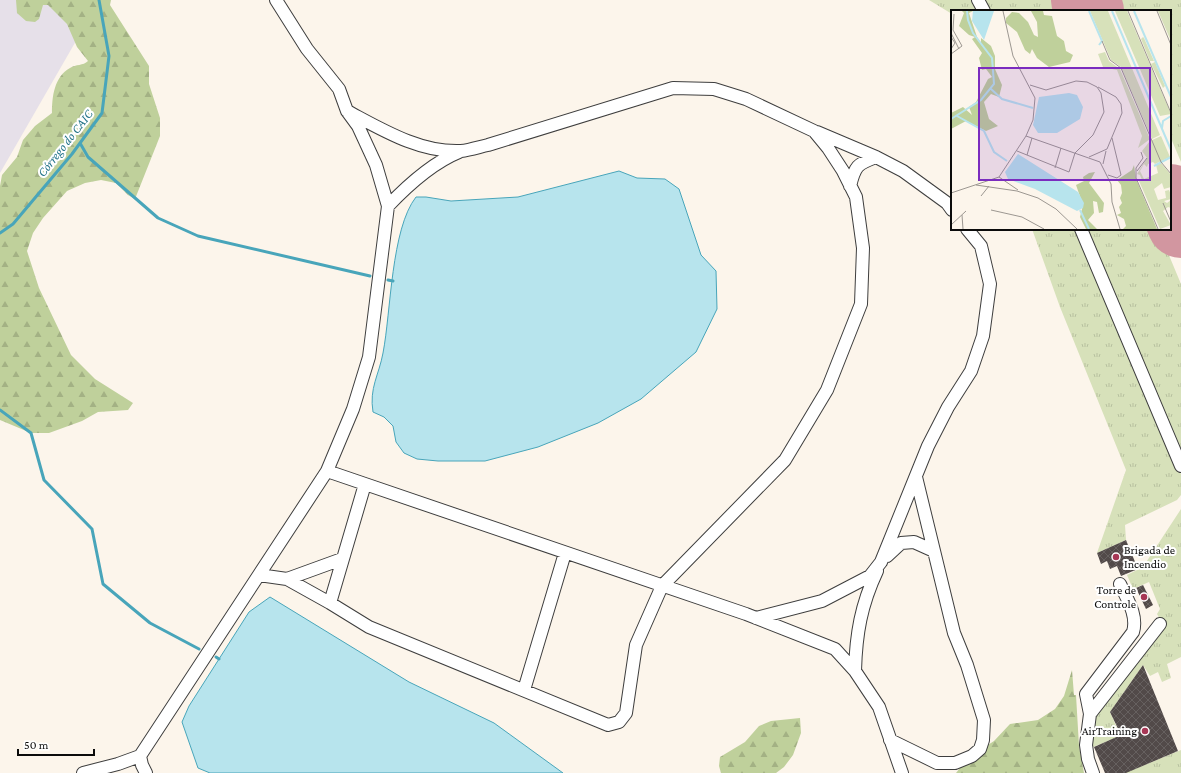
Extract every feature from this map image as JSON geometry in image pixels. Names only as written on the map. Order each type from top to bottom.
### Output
[{"type":"street","points":[[83,773],[118,764],[140,756],[327,471],[353,409],[369,357],[388,206],[376,164],[358,126],[347,111],[339,89],[307,49],[276,0]]},
{"type":"street","points":[[978,0],[983,10]]},
{"type":"street","points":[[388,206],[403,190],[444,158],[462,151],[488,145],[673,88],[714,89],[746,99],[814,131],[876,157],[903,171],[947,203],[951,209]]},
{"type":"street","points":[[347,111],[397,137],[438,150],[462,151]]},
{"type":"street","points":[[259,575],[287,579],[369,627],[608,725],[619,722],[626,713],[636,645],[662,586],[785,460],[827,390],[861,304],[863,248],[856,197],[828,148],[814,131]]},
{"type":"street","points":[[850,186],[853,173],[861,162],[876,157]]},
{"type":"street","points":[[855,670],[856,645],[862,607],[882,562],[928,446],[948,407],[971,371],[983,336],[990,284],[981,246],[968,230]]},
{"type":"street","points":[[1081,230],[1181,466]]},
{"type":"street","points":[[327,471],[756,618],[835,649],[855,670],[878,707],[902,773]]},
{"type":"street","points":[[890,740],[937,763],[955,763],[972,756],[980,749],[983,740],[984,720],[967,665],[954,633],[916,477]]},
{"type":"street","points":[[330,603],[365,484]]},
{"type":"street","points":[[756,618],[822,601],[870,576],[901,543],[914,542],[934,551]]},
{"type":"street","points":[[524,690],[565,553]]},
{"type":"street","points":[[287,579],[342,560]]},
{"type":"street","points":[[1093,773],[1088,760],[1086,745],[1089,710],[1086,697],[1088,692],[1133,632],[1135,624],[1134,616],[1120,584]]},
{"type":"street","points":[[1089,710],[1160,624]]},
{"type":"street","points":[[140,756],[146,773]]},
{"type":"shaded area","points":[[0,0],[71,0],[80,34],[0,173]]},
{"type":"green space","points":[[16,0],[111,0],[110,5],[149,66],[149,84],[160,118],[160,136],[135,199],[128,195],[116,183],[101,180],[85,183],[67,191],[43,218],[33,233],[27,251],[39,288],[71,355],[95,379],[133,403],[128,410],[98,412],[82,421],[49,433],[31,433],[0,420],[0,186],[2,175],[17,157],[23,140],[35,126],[52,113],[53,94],[60,77],[70,68],[84,64],[88,61],[77,47],[67,24],[48,5],[43,5],[39,19],[35,22],[26,21],[17,13]]},
{"type":"green space","points":[[929,0],[974,0],[979,10],[951,10],[951,13]]},
{"type":"green space","points":[[983,0],[1060,0],[1065,10],[989,10]]},
{"type":"green space","points":[[1112,0],[1181,0],[1181,162],[1171,138],[1171,10],[1116,10]]},
{"type":"green space","points":[[1032,230],[1076,230],[1181,474],[1181,495],[1177,500],[1125,525],[1126,540],[1097,553],[1126,470],[1060,307]]},
{"type":"green space","points":[[1085,230],[1158,230],[1181,284],[1181,459]]},
{"type":"green space","points":[[1181,509],[1181,657],[1167,664],[1171,678],[1162,682],[1158,672],[1150,676],[1143,665],[1110,712],[1135,769],[1181,750],[1181,773],[1126,773],[1113,739],[1093,747],[1091,736],[1094,716],[1164,626],[1157,614],[1160,609],[1149,582],[1133,589],[1127,575],[1143,567]]},
{"type":"green space","points":[[1072,670],[1074,695],[1076,695],[1079,746],[1084,773],[956,773],[968,758],[994,741],[1010,724],[1038,720],[1055,709],[1064,696]]},
{"type":"green space","points":[[800,718],[801,733],[793,755],[784,767],[776,773],[721,773],[719,766],[720,757],[745,742],[759,726],[771,721]]},
{"type":"water","points":[[619,171],[637,178],[665,179],[679,189],[701,255],[716,271],[717,309],[696,352],[641,399],[598,423],[538,447],[485,461],[438,461],[417,459],[404,453],[396,442],[393,426],[384,417],[373,412],[372,396],[386,336],[393,272],[401,229],[408,211],[416,197],[451,201],[518,197]]},
{"type":"water","points":[[270,597],[409,682],[494,723],[563,773],[210,773],[198,768],[182,722],[189,706],[249,612]]},
{"type":"building","name":"Brigada de Incendio","points":[[1126,540],[1138,569],[1121,576],[1117,566],[1110,569],[1107,561],[1101,564],[1097,553]]},
{"type":"building","name":"Torre de Controle","points":[[1143,585],[1153,605],[1146,609],[1136,588]]},
{"type":"building","name":"AirTraining","points":[[1143,665],[1178,751],[1126,773],[1105,773],[1094,747],[1121,735],[1110,712]]},
{"type":"waterway","name":"Córrego do CAIC","points":[[0,233],[13,224],[72,154],[102,113],[109,56],[99,0]]},
{"type":"waterway","points":[[80,143],[88,157],[158,218],[198,236],[370,276]]},
{"type":"waterway","points":[[388,280],[393,281]]},
{"type":"waterway","points":[[0,410],[31,433],[44,480],[92,529],[103,584],[150,623],[199,649]]},
{"type":"runway","points":[[1085,0],[1090,10]]},
{"type":"runway","points":[[1171,200],[1181,224]]},
{"type":"place","name":"Brigada de Incendio","points":[[1116,557]]},
{"type":"place","name":"Torre de Controle","points":[[1144,597]]},
{"type":"place","name":"AirTraining","points":[[1145,731]]}]
